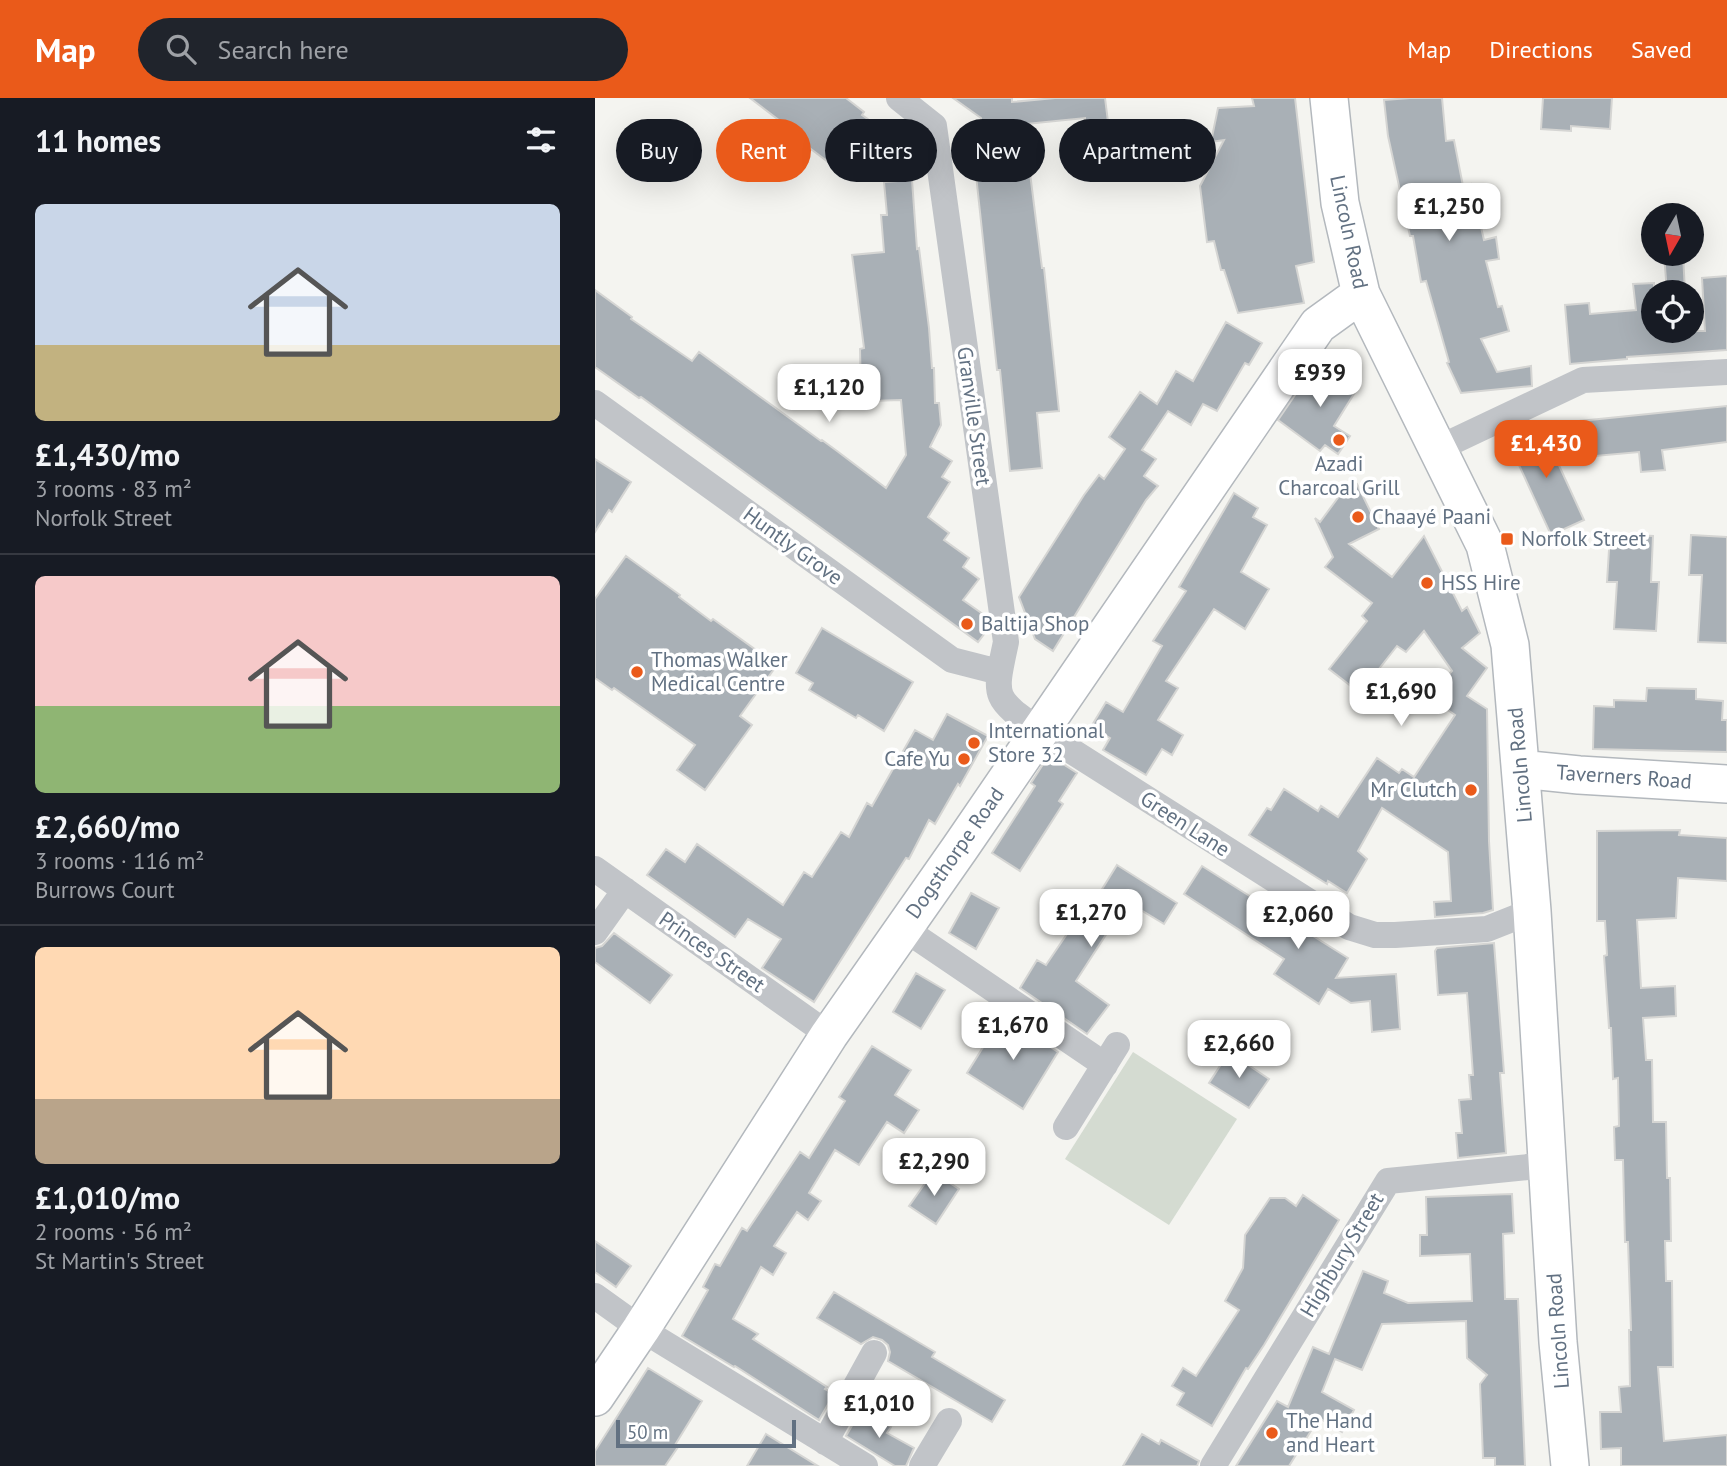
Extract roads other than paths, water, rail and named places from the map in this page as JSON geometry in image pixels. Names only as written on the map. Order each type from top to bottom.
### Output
[{"type":"street","name":"Granville Street","points":[[899,98],[935,126],[1006,642],[997,688],[1007,708],[1040,731]]},
{"type":"street","name":"Lincoln Road","points":[[1329,98],[1340,203],[1361,294],[1485,545],[1510,645],[1532,911],[1558,1342],[1570,1466]]},
{"type":"street","name":"Dogsthorpe Road","points":[[595,1397],[829,1035],[1318,324],[1361,294]]},
{"type":"street","points":[[1437,449],[1583,380],[1727,372]]},
{"type":"street","name":"Huntly Grove","points":[[595,403],[952,660],[999,672]]},
{"type":"street","name":"Green Lane","points":[[1040,731],[1349,928],[1375,935],[1486,929],[1532,911]]},
{"type":"street","name":"Taverners Road","points":[[1521,769],[1727,784]]},
{"type":"street","name":"Princes Street","points":[[595,869],[829,1035]]},
{"type":"street","points":[[595,932],[625,890]]},
{"type":"street","points":[[903,928],[1111,1055],[1066,1127]]},
{"type":"street","name":"Highbury Street","points":[[1213,1466],[1388,1181],[1548,1165]]},
{"type":"street","points":[[595,1296],[641,1329],[865,1466]]},
{"type":"street","points":[[825,1442],[874,1353]]},
{"type":"street","points":[[922,1466],[949,1422]]},
{"type":"place","name":"Azadi Charcoal Grill","points":[[1339,440]]},
{"type":"place","name":"Chaayé Paani","points":[[1358,517]]},
{"type":"place","name":"Norfolk Street","points":[[1507,539]]},
{"type":"place","name":"HSS Hire","points":[[1427,583]]},
{"type":"place","name":"Baltija Shop","points":[[967,624]]},
{"type":"place","name":"Thomas Walker Medical Centre","points":[[637,672]]},
{"type":"place","name":"International Store 32","points":[[974,743]]},
{"type":"place","name":"Cafe Yu","points":[[964,759]]},
{"type":"place","name":"Mr Clutch","points":[[1471,790]]},
{"type":"place","name":"The Hand and Heart","points":[[1272,1433]]}]
